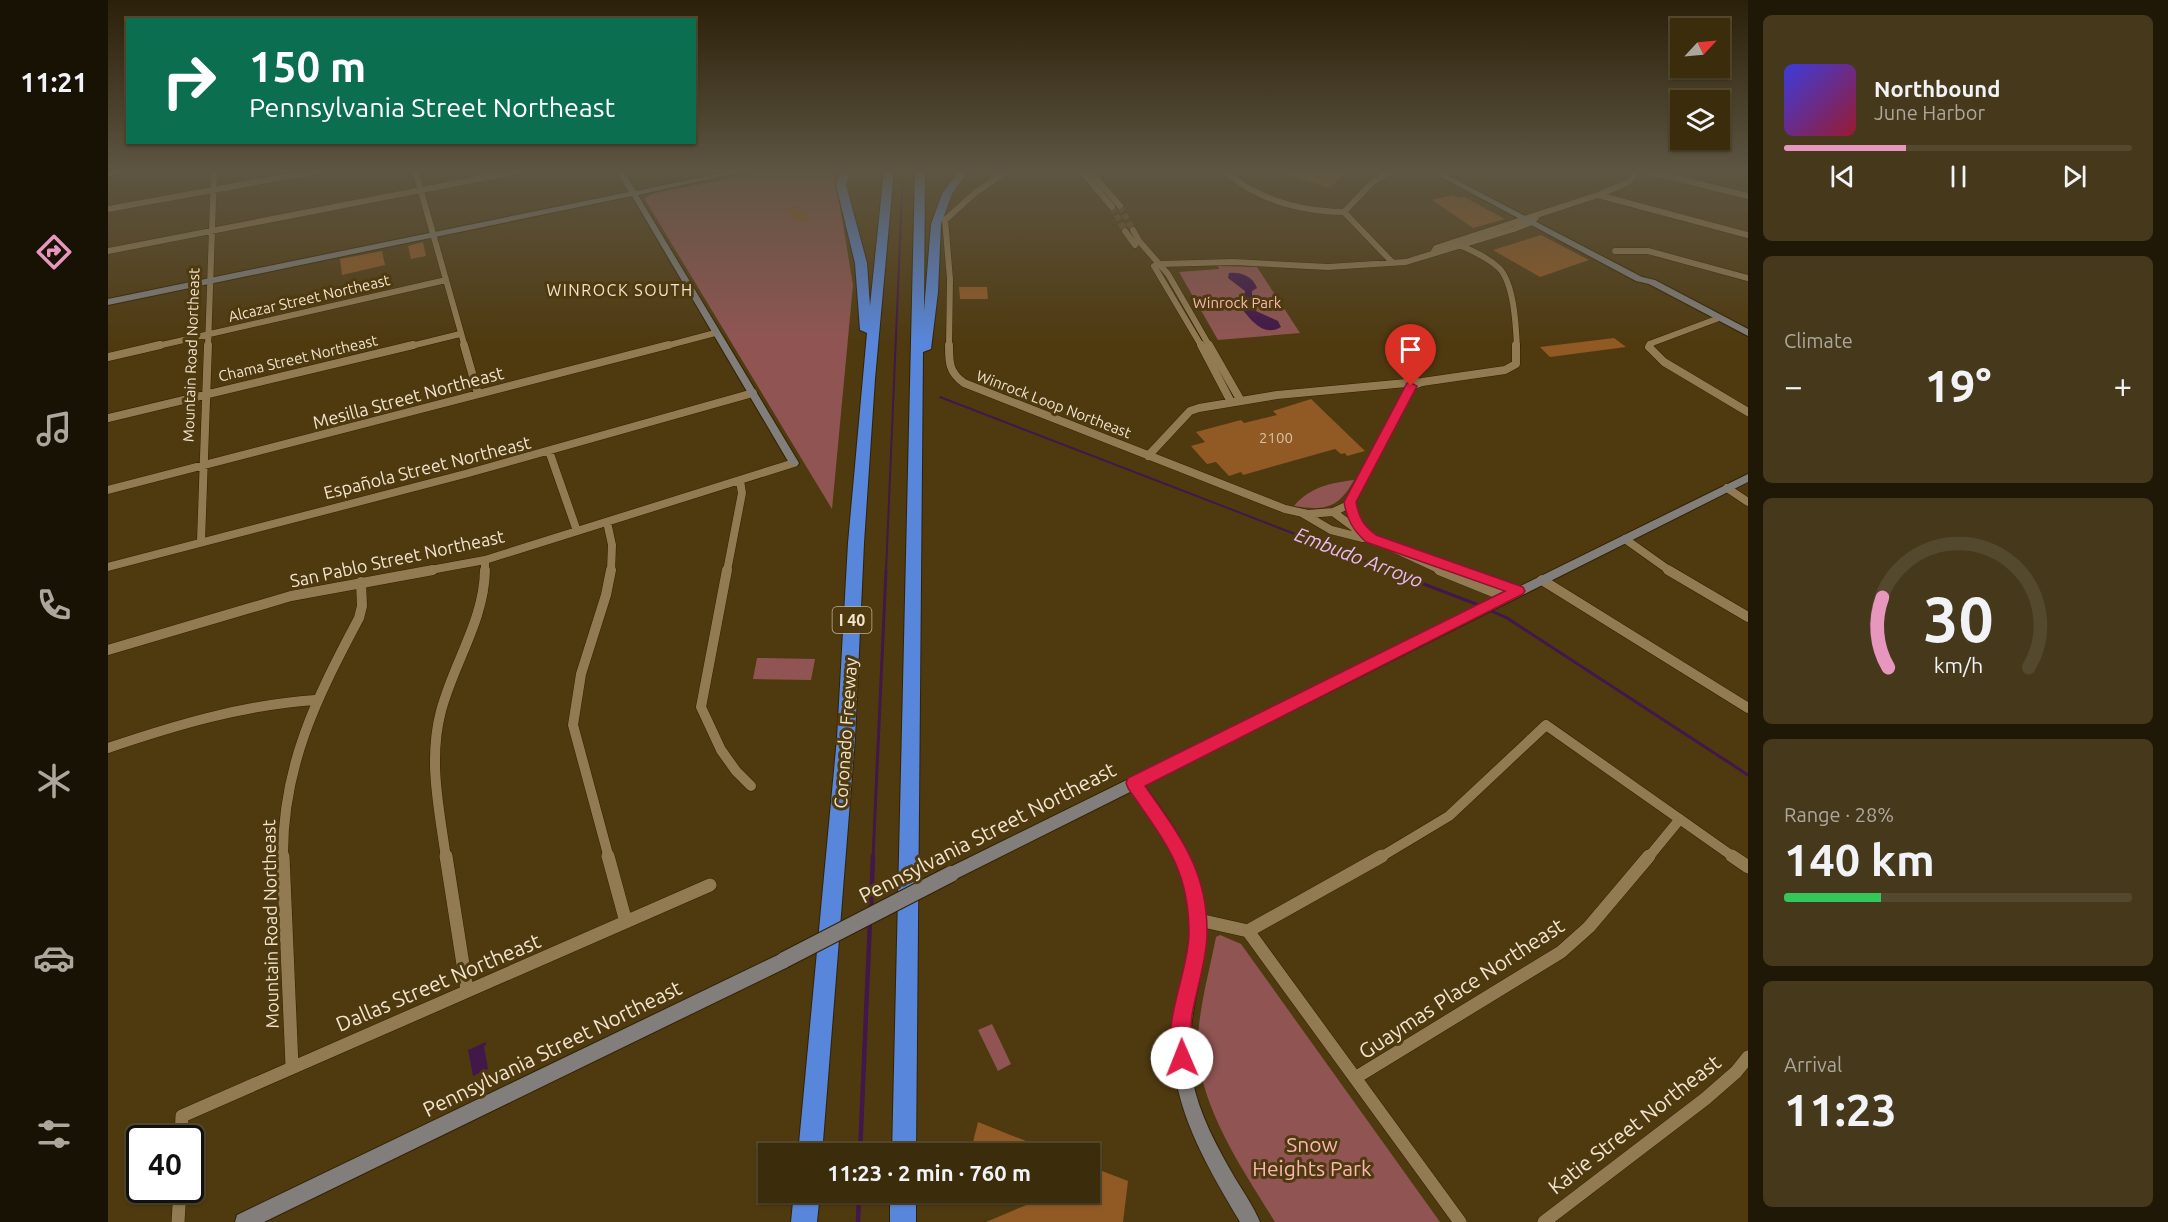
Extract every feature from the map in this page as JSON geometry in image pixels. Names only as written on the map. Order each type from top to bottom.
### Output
[{"type":"highway","points":[[852,227],[861,263],[869,380]]},
{"type":"highway","name":"Coronado Freeway","points":[[811,1143],[846,738],[856,543],[884,227]]},
{"type":"highway","points":[[904,1143],[919,227]]},
{"type":"highway","points":[[916,415],[932,292],[936,227]]},
{"type":"highway","points":[[804,1222],[806,1203]]},
{"type":"highway","points":[[903,1203],[903,1222]]},
{"type":"street","name":"Mountain Road Northeast","points":[[201,541],[212,227]]},
{"type":"street","points":[[108,251],[232,227]]},
{"type":"street","points":[[431,227],[478,394]]},
{"type":"street","points":[[108,294],[211,276],[452,227]]},
{"type":"street","points":[[652,227],[794,464]]},
{"type":"street","name":"Winrock Loop Northeast","points":[[946,227],[950,279],[950,366],[954,376],[964,383],[1148,456],[1302,513],[1313,522],[1349,536],[1371,538]]},
{"type":"street","points":[[1358,227],[1393,263]]},
{"type":"street","points":[[1433,253],[1436,248],[1504,227]]},
{"type":"street","points":[[1514,230],[1519,227]]},
{"type":"street","points":[[1530,227],[1548,231]]},
{"type":"street","points":[[1160,264],[1233,262],[1328,267],[1393,263],[1412,261],[1433,253],[1530,227]]},
{"type":"street","points":[[1542,227],[1639,279],[1652,282],[1748,333]]},
{"type":"street","points":[[1547,227],[1646,276],[1652,282]]},
{"type":"street","points":[[1718,227],[1748,235]]},
{"type":"street","points":[[1129,231],[1160,272],[1231,402]]},
{"type":"street","points":[[1148,456],[1190,411],[1292,393],[1422,382],[1514,366],[1517,361],[1511,291],[1505,275],[1499,268],[1454,242]]},
{"type":"street","points":[[1142,249],[1160,264],[1180,294],[1241,401]]},
{"type":"street","points":[[1615,250],[1648,251],[1748,278]]},
{"type":"street","points":[[108,302],[211,276]]},
{"type":"street","name":"Alcazar Street Northeast","points":[[108,357],[446,280]]},
{"type":"street","points":[[1719,318],[1652,343],[1649,347],[1664,363],[1748,412]]},
{"type":"street","name":"Mesilla Street Northeast","points":[[108,490],[715,333]]},
{"type":"street","name":"Chama Street Northeast","points":[[108,418],[460,334]]},
{"type":"street","points":[[1334,512],[1350,502],[1409,388],[1422,382]]},
{"type":"street","name":"Española Street Northeast","points":[[108,567],[549,451],[753,393]]},
{"type":"street","points":[[549,451],[577,531]]},
{"type":"street","name":"San Pablo Street Northeast","points":[[108,650],[291,596],[485,560],[794,464]]},
{"type":"street","name":"Pennsylvania Street Northeast","points":[[244,1222],[784,960],[1493,603],[1748,478]]},
{"type":"street","points":[[740,481],[742,493],[701,707],[705,719],[740,778],[751,786]]},
{"type":"street","points":[[1727,488],[1748,502]]},
{"type":"street","name":"Winrock Loop Northeast","points":[[1350,502],[1353,518],[1360,530],[1371,538]]},
{"type":"street","name":"Winrock Loop Northeast","points":[[1302,513],[1334,512],[1353,530],[1404,552],[1416,560],[1506,597]]},
{"type":"street","points":[[607,522],[613,537],[611,573],[575,696],[573,725],[626,922]]},
{"type":"street","points":[[1625,539],[1680,577],[1748,617]]},
{"type":"street","name":"Winrock Loop Northeast","points":[[1404,552],[1418,554],[1518,591]]},
{"type":"street","points":[[467,990],[434,766],[444,700],[480,614],[484,596],[485,560]]},
{"type":"street","points":[[1542,580],[1748,708]]},
{"type":"street","name":"Mountain Road Northeast","points":[[292,1066],[284,889],[285,814],[294,763],[315,700],[359,618],[363,594],[361,582]]},
{"type":"street","points":[[108,748],[220,712],[254,705],[315,700]]},
{"type":"street","points":[[1248,931],[1425,832],[1449,816],[1546,725],[1748,867]]},
{"type":"street","points":[[1134,783],[1167,829],[1185,860],[1194,886],[1199,920],[1198,935],[1181,1023],[1182,1058],[1186,1082],[1199,1126],[1212,1156],[1251,1222]]},
{"type":"street","name":"Guaymas Place Northeast","points":[[1355,1078],[1561,952],[1589,927],[1680,819]]},
{"type":"street","name":"Dallas Street Northeast","points":[[182,1125],[182,1116],[292,1066],[710,885]]},
{"type":"street","points":[[1199,920],[1248,931],[1460,1222]]},
{"type":"street","name":"Katie Street Northeast","points":[[1544,1222],[1705,1099],[1736,1072],[1748,1057]]},
{"type":"street","points":[[178,1222],[179,1203]]},
{"type":"green space","points":[[662,227],[843,227],[853,285],[832,509]]},
{"type":"green space","name":"Winrock Park","points":[[1218,266],[1257,267],[1300,333],[1218,340],[1179,272],[1219,269]]},
{"type":"green space","points":[[1354,480],[1337,502],[1314,508],[1294,506],[1314,490]]},
{"type":"green space","points":[[757,658],[815,659],[811,680],[753,679]]},
{"type":"green space","name":"Snow Heights Park","points":[[1220,935],[1241,944],[1440,1222],[1275,1222],[1220,1127],[1211,1107],[1199,1065],[1200,1018],[1216,937]]},
{"type":"green space","points":[[992,1024],[1011,1064],[998,1071],[978,1030]]},
{"type":"shaded area","points":[[1229,273],[1242,274],[1252,280],[1257,288],[1252,291],[1252,303],[1256,311],[1278,321],[1281,327],[1275,330],[1264,329],[1250,319],[1243,310],[1245,291],[1228,278]]},
{"type":"shaded area","points":[[486,1042],[484,1046],[488,1069],[473,1076],[468,1050]]},
{"type":"building","points":[[1541,235],[1589,260],[1540,277],[1493,250]]},
{"type":"building","points":[[423,242],[426,256],[411,259],[408,246]]},
{"type":"building","points":[[382,251],[385,265],[342,275],[340,259]]},
{"type":"building","points":[[959,287],[987,287],[988,299],[960,299]]},
{"type":"building","points":[[1614,338],[1626,347],[1550,357],[1540,347]]},
{"type":"building","points":[[1311,399],[1365,451],[1347,456],[1335,449],[1243,475],[1241,472],[1229,476],[1216,462],[1207,464],[1191,446],[1205,442],[1196,432],[1241,420],[1244,423],[1277,415],[1273,411]]},
{"type":"building","points":[[978,1122],[1031,1143],[973,1143]]},
{"type":"building","points":[[1100,1170],[1128,1181],[1123,1222],[986,1222],[1031,1203],[1100,1203]]},
{"type":"waterway","points":[[886,571],[901,227]]},
{"type":"waterway","name":"Embudo Arroyo","points":[[940,397],[1391,571]]},
{"type":"waterway","points":[[873,858],[886,570]]},
{"type":"waterway","name":"Embudo Arroyo","points":[[1387,570],[1484,607]]},
{"type":"waterway","name":"Embudo Arroyo","points":[[1489,610],[1507,618],[1748,775]]},
{"type":"waterway","points":[[871,908],[873,856]]},
{"type":"waterway","points":[[860,1143],[870,921]]},
{"type":"waterway","points":[[858,1222],[859,1203]]},
{"type":"tunnel","points":[[1123,227],[1125,231]]},
{"type":"district","name":"WINROCK SOUTH","points":[[620,290]]},
{"type":"route","points":[[1182,1058],[1181,1023],[1198,935],[1199,920],[1194,886],[1185,860],[1167,829],[1134,783],[1518,591],[1418,554],[1404,552],[1371,538],[1360,530],[1353,518],[1350,502],[1411,386]]}]
